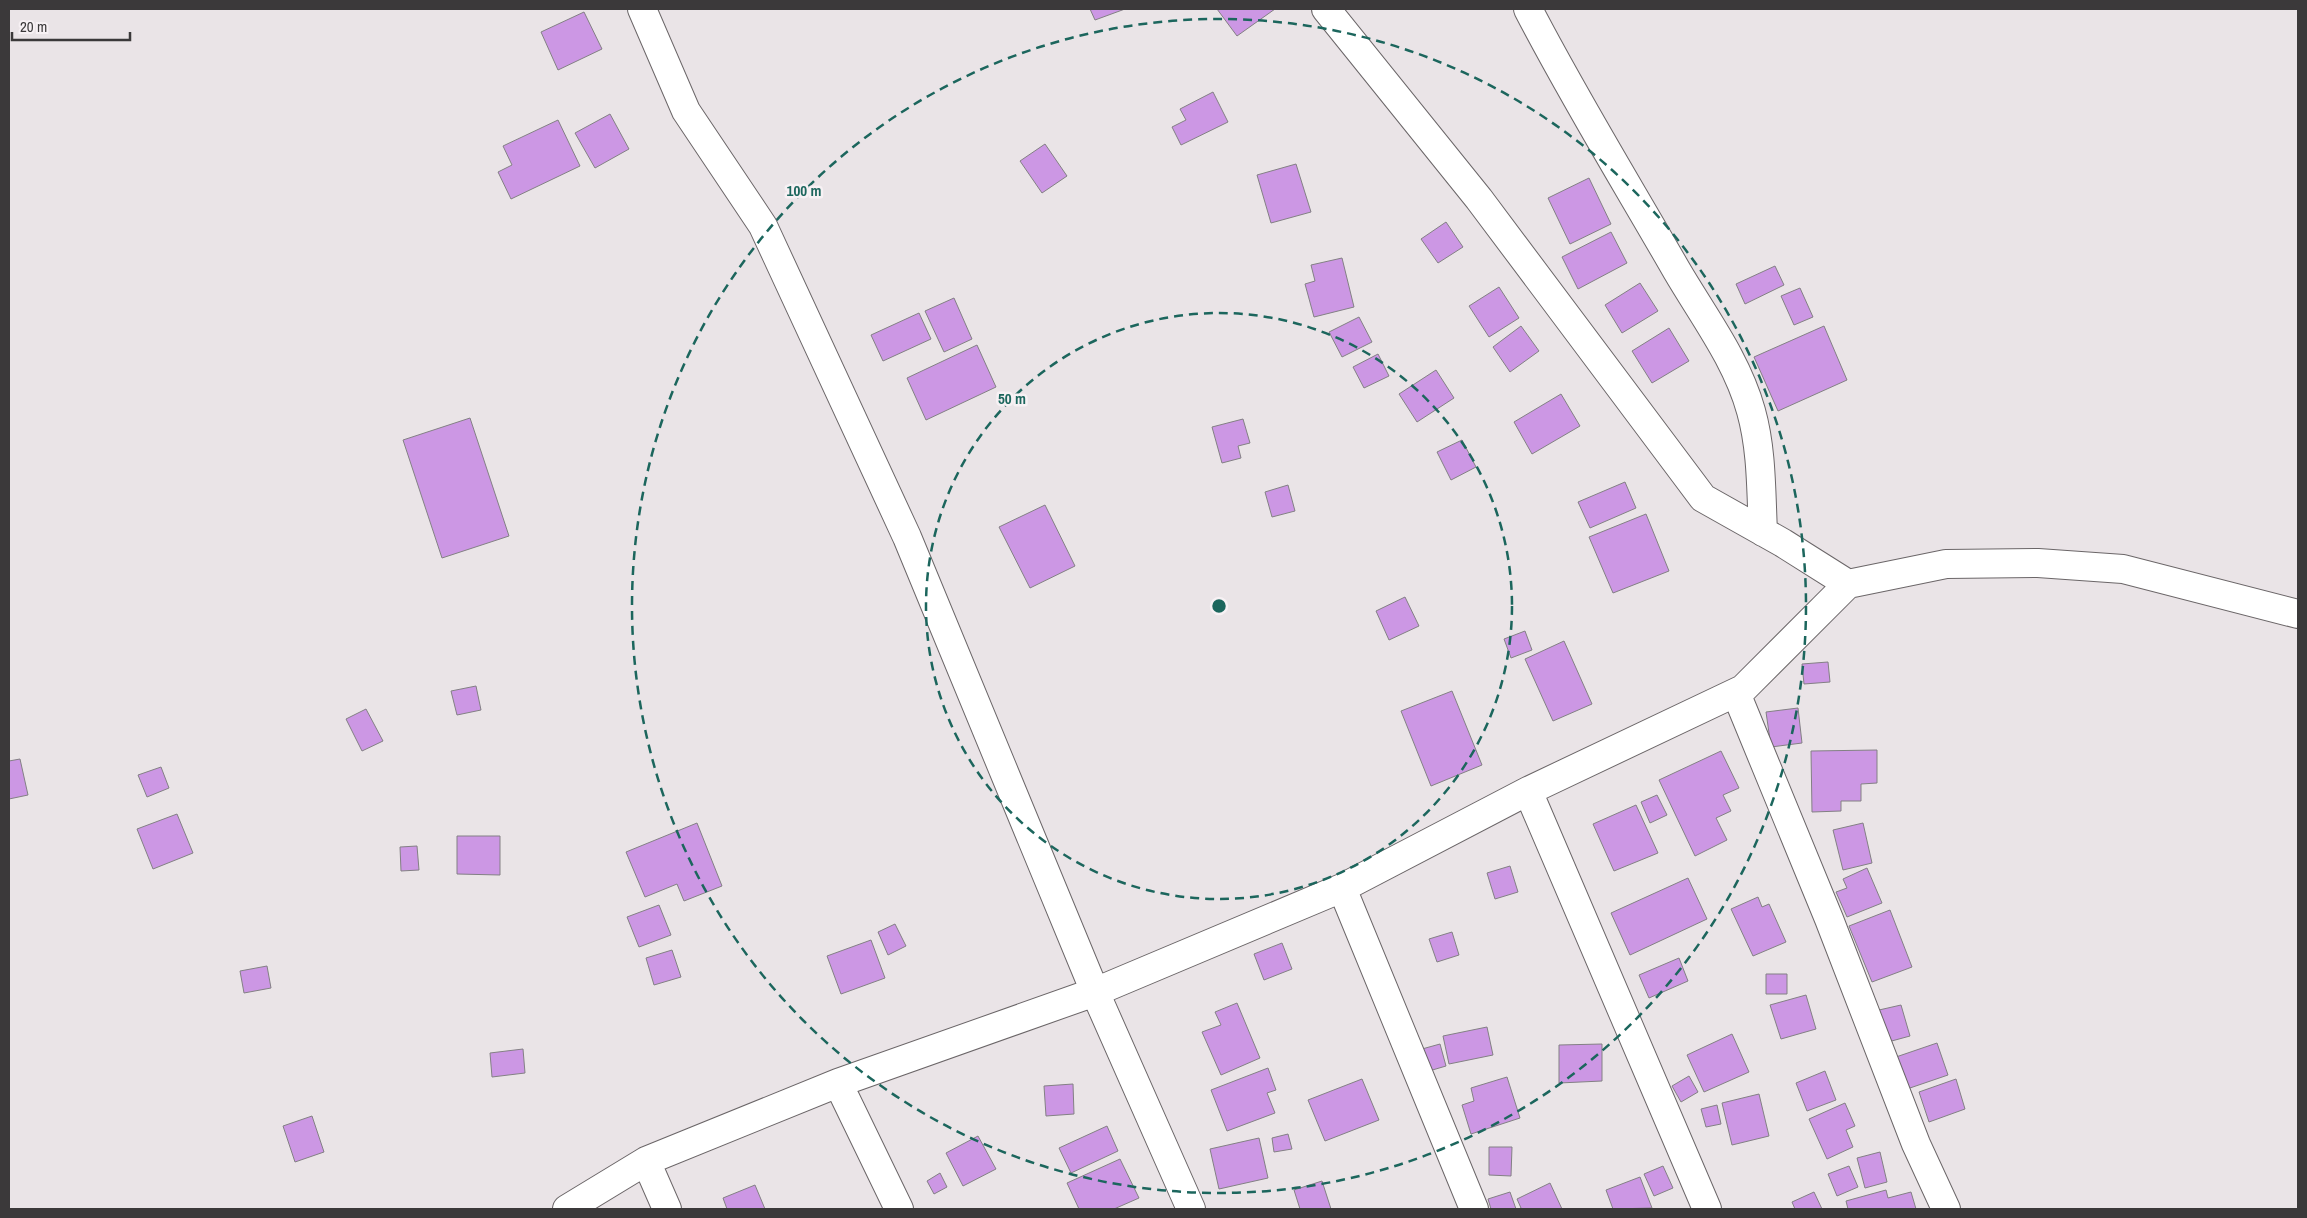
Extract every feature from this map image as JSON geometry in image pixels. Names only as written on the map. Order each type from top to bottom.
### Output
[{"type":"street","points":[[642,9],[686,111],[763,226],[907,537],[1095,992],[1191,1209]]},
{"type":"street","points":[[1326,9],[1479,199],[1703,498],[1848,584]]},
{"type":"street","points":[[1528,9],[1564,77],[1727,352],[1751,411],[1759,457],[1763,532]]},
{"type":"street","points":[[567,1209],[646,1161],[838,1082],[1095,992],[1342,888],[1528,791],[1743,690],[1848,584],[1946,564],[2038,563],[2123,569],[2298,614]]},
{"type":"street","points":[[1736,693],[1825,910],[1916,1144],[1946,1209]]},
{"type":"street","points":[[1528,791],[1707,1209]]},
{"type":"street","points":[[1342,888],[1474,1209]]},
{"type":"street","points":[[838,1082],[899,1209]]},
{"type":"street","points":[[646,1161],[667,1209]]},
{"type":"building","points":[[1090,9],[1125,9],[1095,20]]},
{"type":"building","points":[[1217,9],[1275,9],[1237,36]]},
{"type":"building","points":[[584,12],[602,49],[558,70],[541,32]]},
{"type":"building","points":[[1213,92],[1228,122],[1181,145],[1172,127],[1186,120],[1180,109]]},
{"type":"building","points":[[610,114],[629,149],[595,168],[575,133]]},
{"type":"building","points":[[558,120],[580,166],[511,199],[498,172],[512,165],[503,146]]},
{"type":"building","points":[[1045,144],[1067,176],[1042,193],[1020,161]]},
{"type":"building","points":[[1296,164],[1311,212],[1271,223],[1257,175]]},
{"type":"building","points":[[1589,178],[1611,224],[1570,244],[1548,198]]},
{"type":"building","points":[[1446,222],[1463,247],[1438,263],[1421,239]]},
{"type":"building","points":[[1611,232],[1627,263],[1578,289],[1562,257]]},
{"type":"building","points":[[1342,258],[1354,307],[1314,317],[1305,284],[1315,281],[1311,265]]},
{"type":"building","points":[[1775,266],[1784,285],[1745,304],[1736,284]]},
{"type":"building","points":[[1640,283],[1658,311],[1622,333],[1605,305]]},
{"type":"building","points":[[1499,287],[1519,318],[1489,337],[1469,306]]},
{"type":"building","points":[[1800,288],[1813,317],[1794,325],[1781,296]]},
{"type":"building","points":[[954,298],[972,339],[944,352],[925,311]]},
{"type":"building","points":[[919,313],[931,339],[883,361],[871,335]]},
{"type":"building","points":[[1359,317],[1372,342],[1342,357],[1329,332]]},
{"type":"building","points":[[1521,326],[1539,351],[1510,372],[1493,347]]},
{"type":"building","points":[[1824,326],[1847,380],[1778,411],[1754,357]]},
{"type":"building","points":[[1669,328],[1689,361],[1652,383],[1632,351]]},
{"type":"building","points":[[977,345],[996,387],[926,420],[907,378]]},
{"type":"building","points":[[1378,354],[1389,376],[1364,388],[1353,367]]},
{"type":"building","points":[[1436,370],[1454,398],[1417,422],[1399,394]]},
{"type":"building","points":[[1561,394],[1580,426],[1532,454],[1514,422]]},
{"type":"building","points":[[470,418],[509,536],[442,558],[403,440]]},
{"type":"building","points":[[1243,419],[1250,443],[1238,446],[1241,458],[1222,463],[1212,427]]},
{"type":"building","points":[[1462,440],[1476,467],[1451,480],[1437,452]]},
{"type":"building","points":[[1625,482],[1636,508],[1590,528],[1578,502]]},
{"type":"building","points":[[1288,485],[1295,511],[1272,517],[1265,492]]},
{"type":"building","points":[[1045,505],[1075,566],[1030,588],[999,527]]},
{"type":"building","points":[[1646,514],[1669,571],[1613,593],[1589,537]]},
{"type":"building","points":[[1405,597],[1419,626],[1389,640],[1376,611]]},
{"type":"building","points":[[1525,631],[1532,650],[1511,658],[1504,639]]},
{"type":"building","points":[[1564,641],[1592,704],[1553,721],[1525,659]]},
{"type":"building","points":[[1828,662],[1830,682],[1804,684],[1802,664]]},
{"type":"building","points":[[476,686],[481,710],[457,715],[451,691]]},
{"type":"building","points":[[1452,691],[1482,765],[1431,786],[1401,711]]},
{"type":"building","points":[[1798,708],[1802,743],[1771,747],[1766,712]]},
{"type":"building","points":[[366,709],[383,741],[362,751],[346,719]]},
{"type":"building","points":[[1877,750],[1877,783],[1861,784],[1861,801],[1841,801],[1841,811],[1812,812],[1811,751]]},
{"type":"building","points":[[1721,751],[1739,788],[1723,795],[1731,811],[1716,818],[1727,840],[1695,856],[1659,780]]},
{"type":"building","points":[[20,759],[28,795],[9,799],[9,761]]},
{"type":"building","points":[[161,767],[169,788],[147,797],[138,775]]},
{"type":"building","points":[[1657,795],[1667,815],[1650,823],[1641,802]]},
{"type":"building","points":[[1636,805],[1658,853],[1614,871],[1593,824]]},
{"type":"building","points":[[177,814],[193,853],[153,869],[137,829]]},
{"type":"building","points":[[697,823],[722,886],[684,901],[677,884],[645,897],[626,852]]},
{"type":"building","points":[[1863,823],[1872,863],[1843,870],[1833,830]]},
{"type":"building","points":[[457,836],[500,836],[500,875],[457,874]]},
{"type":"building","points":[[417,846],[419,870],[401,871],[400,847]]},
{"type":"building","points":[[1510,866],[1518,892],[1495,899],[1487,873]]},
{"type":"building","points":[[1867,868],[1882,903],[1847,917],[1836,892],[1847,888],[1843,879]]},
{"type":"building","points":[[1688,878],[1707,919],[1630,955],[1611,913]]},
{"type":"building","points":[[1758,897],[1762,907],[1769,904],[1786,942],[1753,956],[1731,909]]},
{"type":"building","points":[[659,905],[671,935],[639,947],[627,917]]},
{"type":"building","points":[[1890,910],[1912,967],[1872,982],[1849,926]]},
{"type":"building","points":[[895,924],[906,946],[888,955],[878,932]]},
{"type":"building","points":[[1452,932],[1459,955],[1437,962],[1429,939]]},
{"type":"building","points":[[871,940],[885,978],[841,994],[827,956]]},
{"type":"building","points":[[1282,943],[1292,969],[1264,980],[1254,954]]},
{"type":"building","points":[[672,950],[681,977],[654,985],[646,958]]},
{"type":"building","points":[[1679,958],[1688,981],[1649,998],[1639,975]]},
{"type":"building","points":[[267,966],[271,988],[244,993],[240,971]]},
{"type":"building","points":[[1766,974],[1787,974],[1787,994],[1766,994]]},
{"type":"building","points":[[1806,995],[1816,1029],[1781,1039],[1770,1005]]},
{"type":"building","points":[[1237,1003],[1260,1058],[1221,1075],[1202,1032],[1221,1025],[1215,1012]]},
{"type":"building","points":[[1901,1005],[1910,1036],[1888,1042],[1879,1010]]},
{"type":"building","points":[[1487,1027],[1493,1055],[1449,1064],[1443,1036]]},
{"type":"building","points":[[1732,1034],[1749,1072],[1704,1092],[1687,1055]]},
{"type":"building","points":[[1937,1043],[1948,1075],[1907,1089],[1896,1057]]},
{"type":"building","points":[[1440,1044],[1446,1066],[1429,1071],[1422,1049]]},
{"type":"building","points":[[1602,1044],[1602,1081],[1559,1083],[1559,1045]]},
{"type":"building","points":[[523,1049],[525,1073],[492,1077],[490,1053]]},
{"type":"building","points":[[1268,1068],[1276,1090],[1267,1093],[1275,1113],[1227,1131],[1211,1090]]},
{"type":"building","points":[[1825,1071],[1836,1100],[1807,1111],[1796,1083]]},
{"type":"building","points":[[1689,1076],[1698,1092],[1681,1102],[1672,1086]]},
{"type":"building","points":[[1507,1077],[1520,1118],[1471,1134],[1462,1105],[1474,1101],[1471,1088]]},
{"type":"building","points":[[1362,1079],[1379,1120],[1325,1141],[1308,1100]]},
{"type":"building","points":[[1956,1079],[1965,1109],[1929,1122],[1919,1092]]},
{"type":"building","points":[[1073,1084],[1074,1114],[1046,1116],[1044,1086]]},
{"type":"building","points":[[1759,1094],[1769,1136],[1732,1145],[1722,1103]]},
{"type":"building","points":[[1845,1103],[1855,1126],[1846,1130],[1853,1147],[1827,1159],[1809,1119]]},
{"type":"building","points":[[1717,1105],[1721,1124],[1706,1127],[1701,1109]]},
{"type":"building","points":[[312,1116],[324,1152],[295,1162],[283,1126]]},
{"type":"building","points":[[1107,1126],[1118,1151],[1071,1173],[1059,1148]]},
{"type":"building","points":[[1288,1134],[1292,1149],[1274,1152],[1272,1138]]},
{"type":"building","points":[[978,1136],[996,1169],[963,1186],[946,1153]]},
{"type":"building","points":[[1259,1138],[1268,1178],[1219,1189],[1210,1149]]},
{"type":"building","points":[[1489,1147],[1512,1147],[1511,1176],[1489,1175]]},
{"type":"building","points":[[1880,1152],[1887,1182],[1865,1188],[1857,1158]]},
{"type":"building","points":[[1120,1159],[1139,1198],[1114,1209],[1079,1209],[1067,1183]]},
{"type":"building","points":[[1663,1166],[1673,1188],[1654,1196],[1644,1174]]},
{"type":"building","points":[[1849,1166],[1858,1187],[1837,1196],[1828,1174]]},
{"type":"building","points":[[940,1173],[947,1187],[934,1194],[927,1181]]},
{"type":"building","points":[[1640,1177],[1652,1208],[1613,1209],[1606,1190]]},
{"type":"building","points":[[1322,1181],[1331,1209],[1300,1209],[1294,1190]]},
{"type":"building","points":[[1550,1183],[1562,1209],[1519,1209],[1521,1208],[1517,1199]]},
{"type":"building","points":[[755,1185],[765,1209],[727,1209],[723,1198]]},
{"type":"building","points":[[1886,1190],[1888,1198],[1911,1192],[1916,1209],[1848,1209],[1846,1201]]},
{"type":"building","points":[[1510,1192],[1516,1209],[1491,1209],[1488,1199]]},
{"type":"building","points":[[1814,1192],[1822,1209],[1795,1209],[1792,1202]]}]
